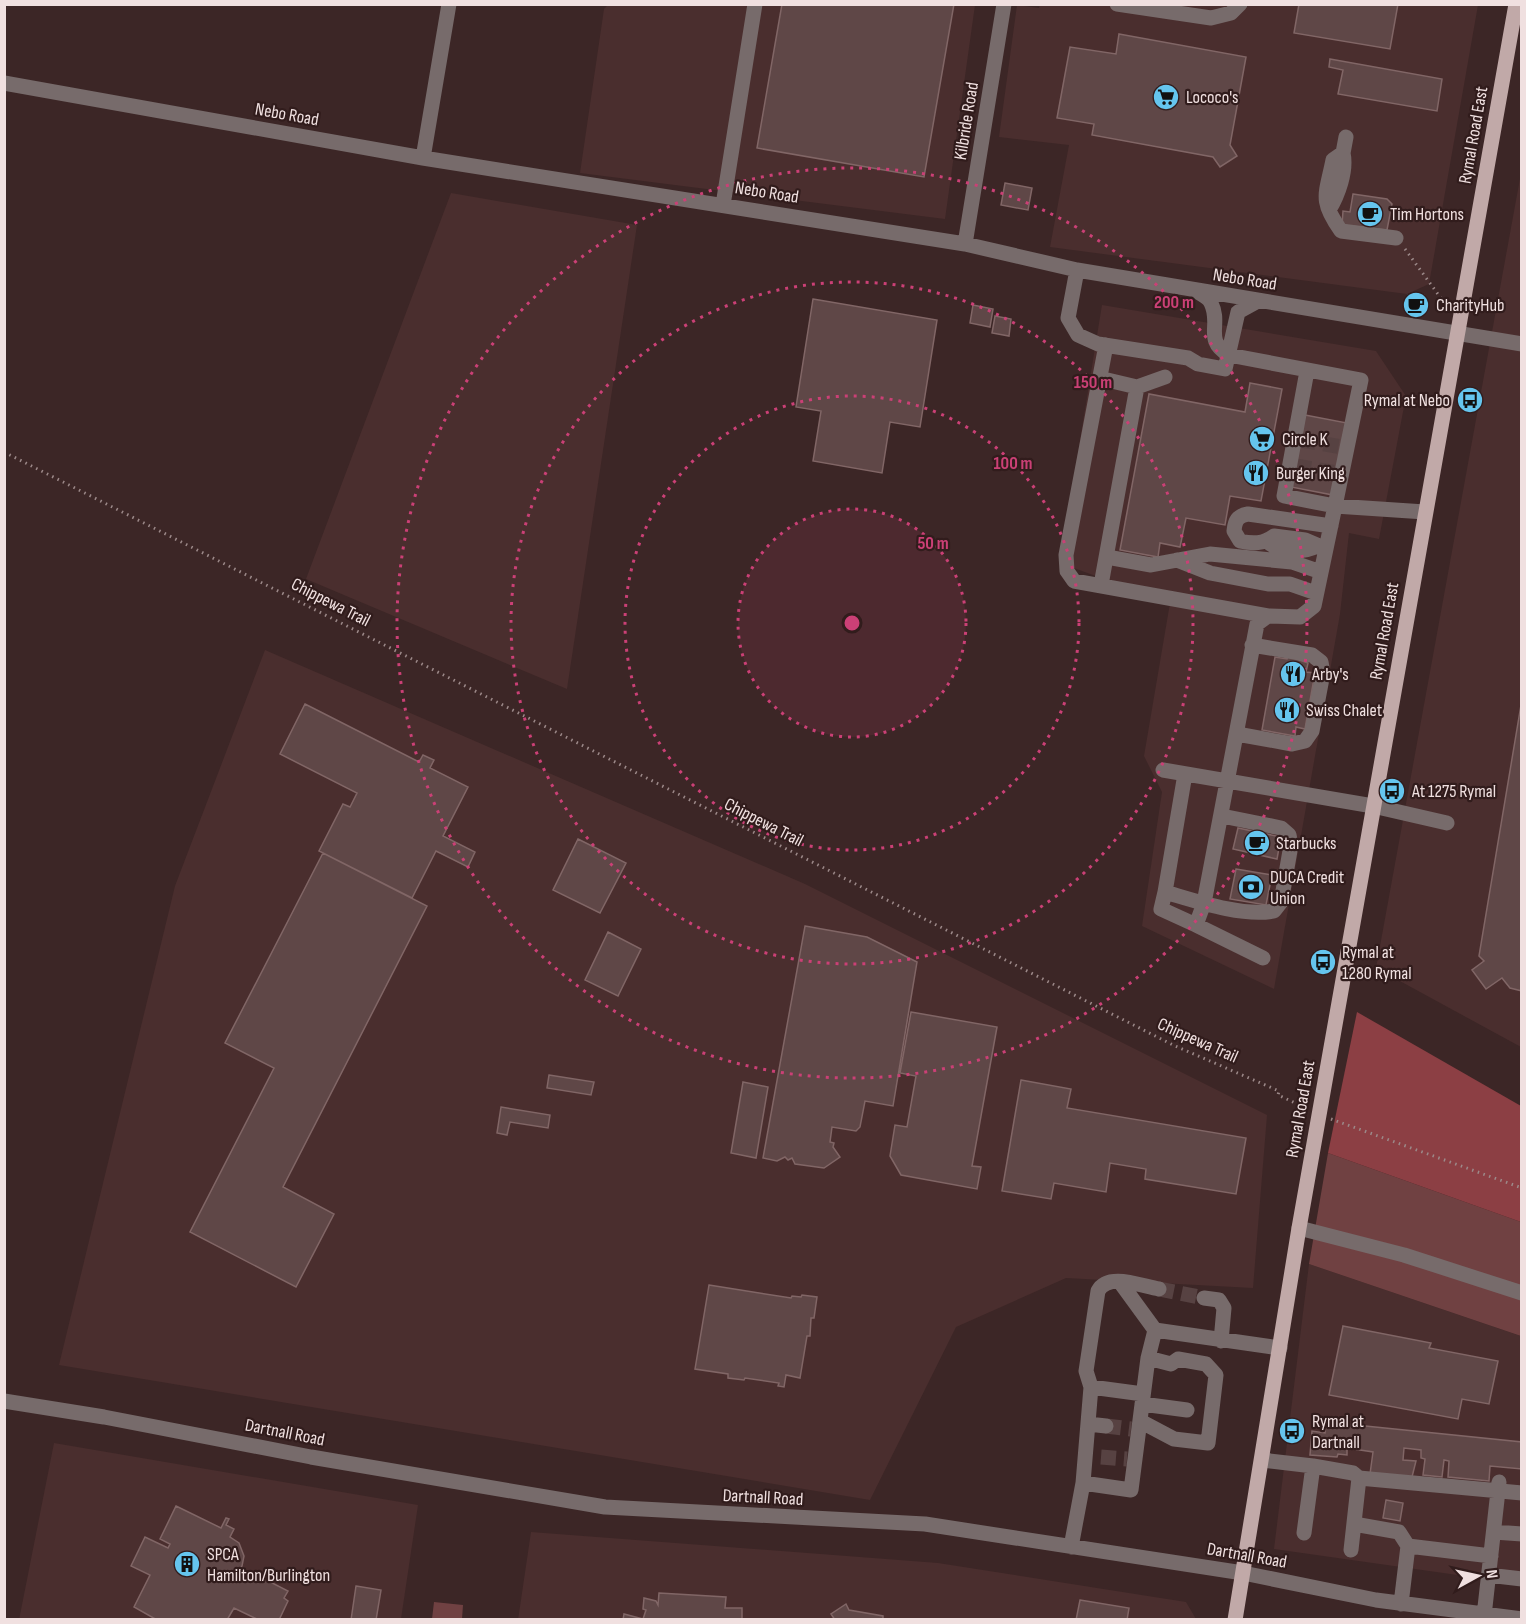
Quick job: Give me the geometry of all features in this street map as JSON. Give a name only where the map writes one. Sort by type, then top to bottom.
[{"type":"main road","name":"Rymal Road East","points":[[1235,1620],[1299,1228],[1516,4]]},
{"type":"street","points":[[423,158],[449,4]]},
{"type":"street","points":[[723,205],[755,4]]},
{"type":"street","name":"Kilbride Road","points":[[965,244],[1004,4]]},
{"type":"street","points":[[1117,4],[1211,18],[1231,13],[1240,4]]},
{"type":"street","name":"Nebo Road","points":[[4,83],[423,158],[965,244],[1077,270],[1521,344]]},
{"type":"street","points":[[1346,137],[1343,153],[1333,160],[1325,202],[1341,231],[1396,238]]},
{"type":"street","points":[[1077,270],[1068,318],[1078,335],[1098,344],[1188,358],[1198,364],[1225,369],[1238,312],[1258,301]]},
{"type":"street","points":[[1106,345],[1066,555],[1067,571],[1074,581],[1269,616],[1300,617],[1314,606],[1321,572],[1322,548],[1331,526],[1345,447],[1361,380],[1229,355],[1219,349],[1214,340],[1215,320],[1211,302],[1195,290]]},
{"type":"street","points":[[1280,518],[1298,439],[1307,371]]},
{"type":"street","points":[[1099,378],[1137,387],[1165,377]]},
{"type":"street","points":[[1101,585],[1137,387]]},
{"type":"street","points":[[1284,496],[1335,506],[1425,512]]},
{"type":"street","points":[[1322,548],[1305,540],[1274,536],[1267,541],[1253,544],[1240,541],[1234,531],[1235,521],[1241,515],[1248,514],[1331,526]]},
{"type":"street","points":[[1107,557],[1151,565],[1210,554],[1292,562],[1321,572]]},
{"type":"street","points":[[1177,560],[1210,573],[1268,584],[1290,584],[1316,593]]},
{"type":"street","points":[[1196,925],[1204,903],[1229,782],[1252,645],[1257,624],[1269,616]]},
{"type":"street","points":[[1237,734],[1292,744],[1305,741],[1312,731],[1323,673],[1321,662],[1312,655],[1252,645]]},
{"type":"street","points":[[1163,770],[1374,806],[1447,823]]},
{"type":"street","points":[[1185,774],[1161,909],[1263,958]]},
{"type":"street","points":[[1165,892],[1204,903],[1262,913],[1274,911],[1281,902],[1291,845],[1289,835],[1281,828],[1222,816]]},
{"type":"street","points":[[1299,1228],[1404,1255],[1521,1293]]},
{"type":"street","points":[[1071,1547],[1083,1483],[1091,1387],[1086,1371],[1098,1291],[1101,1284],[1110,1280],[1159,1289]]},
{"type":"street","points":[[1120,1282],[1155,1330],[1280,1348]]},
{"type":"street","points":[[1204,1298],[1219,1300],[1224,1308],[1221,1341]]},
{"type":"street","points":[[1083,1483],[1131,1490],[1131,1460],[1148,1358],[1155,1330]]},
{"type":"street","points":[[1136,1427],[1174,1439],[1208,1443],[1216,1375],[1206,1364],[1179,1359],[1171,1364],[1148,1358]]},
{"type":"street","points":[[1091,1387],[1187,1410]]},
{"type":"street","name":"Dartnall Road","points":[[4,1401],[116,1419],[311,1457],[605,1507],[925,1524],[1243,1573],[1401,1604],[1521,1619]]},
{"type":"street","points":[[1088,1424],[1106,1426]]},
{"type":"street","points":[[1085,1455],[1101,1456]]},
{"type":"street","points":[[1262,1460],[1353,1473],[1359,1478],[1499,1486],[1521,1493]]},
{"type":"street","points":[[1304,1533],[1314,1467]]},
{"type":"street","points":[[1351,1550],[1359,1478]]},
{"type":"street","points":[[1484,1616],[1499,1486]]},
{"type":"street","points":[[1354,1524],[1399,1532],[1408,1546],[1401,1604]]},
{"type":"street","points":[[1494,1532],[1521,1534]]},
{"type":"street","points":[[1408,1546],[1491,1556]]},
{"type":"street","points":[[1488,1575],[1521,1579]]},
{"type":"path","points":[[1396,238],[1443,301],[1463,306]]},
{"type":"path","name":"Chippewa Trail","points":[[4,452],[1173,1045],[1279,1091],[1278,1095],[1319,1114],[1420,1153],[1521,1188]]},
{"type":"shaded area","points":[[1040,4],[1478,5],[1429,284],[1407,294],[1050,247],[1069,145],[999,137],[1017,5],[1039,8]]},
{"type":"shaded area","points":[[608,5],[975,5],[945,219],[580,173],[604,9]]},
{"type":"shaded area","points":[[1521,173],[1521,1047],[1376,968]]},
{"type":"shaded area","points":[[451,193],[637,225],[567,689],[306,579]]},
{"type":"shaded area","points":[[1102,305],[1376,351],[1406,396],[1379,539],[1349,533],[1340,614],[1274,989],[1142,926],[1162,792],[1144,756],[1170,603],[1060,563]]},
{"type":"shaded area","points":[[265,650],[805,884],[1267,1115],[1253,1288],[1066,1278],[956,1327],[870,1500],[59,1365],[175,886]]},
{"type":"shaded area","points":[[1357,1012],[1521,1106],[1521,1222],[1328,1153]]},
{"type":"shaded area","points":[[1328,1153],[1521,1222],[1521,1336],[1309,1264]]},
{"type":"shaded area","points":[[1309,1264],[1521,1336],[1521,1584],[1274,1549]]},
{"type":"shaded area","points":[[54,1443],[418,1505],[401,1619],[19,1620]]},
{"type":"shaded area","points":[[531,1532],[938,1563],[1186,1602],[1196,1619],[518,1620]]},
{"type":"shaded area","points":[[434,1602],[463,1605],[462,1619],[432,1619]]},
{"type":"building","points":[[782,4],[954,4],[924,177],[757,148]]},
{"type":"building","points":[[1299,4],[1398,4],[1390,49],[1294,33]]},
{"type":"building","points":[[1119,34],[1246,57],[1230,145],[1237,156],[1220,167],[1213,157],[1092,135],[1094,124],[1057,118],[1070,47],[1116,54]]},
{"type":"building","points":[[1330,59],[1442,79],[1437,111],[1338,94],[1343,70],[1329,67]]},
{"type":"building","points":[[1005,183],[1032,188],[1028,210],[1001,205]]},
{"type":"building","points":[[1353,194],[1387,199],[1392,204],[1387,230],[1342,225],[1343,211],[1350,212]]},
{"type":"building","points":[[813,299],[937,320],[920,427],[890,422],[882,473],[813,461],[821,411],[796,407]]},
{"type":"building","points":[[973,305],[993,309],[990,327],[970,323]]},
{"type":"building","points":[[995,316],[1011,319],[1009,336],[992,333]]},
{"type":"building","points":[[1250,383],[1282,389],[1261,501],[1230,496],[1225,525],[1186,518],[1180,547],[1160,543],[1158,557],[1120,550],[1149,394],[1245,412]]},
{"type":"building","points":[[1305,415],[1347,423],[1333,495],[1291,487]]},
{"type":"building","points":[[1288,656],[1308,663],[1306,672],[1315,673],[1305,729],[1296,727],[1295,736],[1262,730],[1275,657],[1287,659]]},
{"type":"building","points":[[305,704],[419,762],[423,755],[434,760],[430,768],[468,787],[443,836],[475,852],[468,867],[436,851],[412,898],[319,851],[343,804],[350,807],[357,793],[280,754]]},
{"type":"building","points":[[1521,705],[1522,991],[1510,988],[1502,978],[1486,989],[1472,970],[1484,961],[1479,956]]},
{"type":"building","name":"Starbucks","points":[[1238,828],[1281,837],[1277,859],[1233,849]]},
{"type":"building","points":[[578,839],[626,863],[600,913],[553,890]]},
{"type":"building","points":[[323,853],[427,906],[283,1187],[334,1214],[296,1287],[190,1232],[274,1068],[225,1043]]},
{"type":"building","name":"DUCA Credit Union","points":[[1236,869],[1272,875],[1266,905],[1230,899]]},
{"type":"building","points":[[805,926],[867,937],[917,962],[893,1106],[865,1101],[860,1127],[856,1131],[832,1127],[830,1142],[834,1143],[833,1147],[840,1157],[824,1168],[795,1164],[792,1158],[788,1160],[785,1157],[777,1161],[763,1158]]},
{"type":"building","points":[[608,932],[641,949],[618,996],[585,980]]},
{"type":"building","points":[[911,1012],[997,1027],[972,1166],[981,1167],[977,1189],[901,1175],[890,1156],[895,1125],[907,1127],[916,1076],[900,1073]]},
{"type":"building","points":[[549,1075],[594,1082],[591,1095],[547,1088]]},
{"type":"building","points":[[1021,1080],[1071,1089],[1067,1108],[1246,1138],[1236,1194],[1145,1179],[1146,1169],[1110,1163],[1106,1192],[1054,1183],[1051,1199],[1002,1191]]},
{"type":"building","points":[[743,1082],[768,1087],[756,1158],[731,1153]]},
{"type":"building","points":[[501,1107],[550,1115],[548,1128],[510,1122],[507,1135],[497,1133]]},
{"type":"building","points":[[709,1285],[791,1298],[802,1295],[817,1297],[800,1378],[786,1375],[784,1387],[778,1386],[779,1383],[728,1378],[728,1374],[695,1369]]},
{"type":"building","points":[[1343,1326],[1431,1343],[1429,1348],[1498,1361],[1489,1404],[1462,1399],[1458,1419],[1329,1395]]},
{"type":"building","points":[[1326,1422],[1522,1442],[1522,1469],[1490,1466],[1489,1481],[1448,1477],[1449,1461],[1444,1460],[1442,1477],[1423,1475],[1425,1459],[1421,1458],[1421,1450],[1404,1448],[1403,1460],[1416,1461],[1412,1477],[1370,1474],[1373,1452],[1347,1448],[1347,1455],[1338,1454],[1337,1457],[1310,1455],[1312,1431],[1325,1433]]},
{"type":"building","points":[[1386,1500],[1403,1503],[1400,1521],[1383,1518]]},
{"type":"building","name":"SPCA Hamilton/Burlington","points":[[176,1506],[221,1528],[226,1518],[229,1519],[226,1525],[234,1529],[230,1537],[239,1543],[244,1556],[242,1566],[235,1575],[247,1581],[251,1572],[288,1591],[284,1598],[288,1601],[279,1620],[259,1620],[234,1608],[227,1620],[157,1620],[134,1607],[150,1575],[131,1566],[145,1537],[168,1548],[170,1544],[160,1539]]},
{"type":"building","points":[[356,1586],[381,1590],[376,1620],[351,1620]]},
{"type":"building","points":[[659,1593],[726,1597],[725,1608],[742,1608],[742,1620],[623,1620],[624,1614],[643,1619],[646,1610],[643,1609],[644,1598],[656,1601],[658,1605]]},
{"type":"building","points":[[1080,1600],[1129,1608],[1127,1620],[1076,1620]]},
{"type":"building","points":[[846,1604],[849,1610],[883,1616],[883,1620],[835,1620],[831,1614]]},
{"type":"tunnel","points":[[1301,440],[1342,447]]},
{"type":"tunnel","points":[[1296,466],[1337,473]]},
{"type":"tunnel","points":[[1159,1289],[1204,1298]]},
{"type":"tunnel","points":[[1106,1426],[1131,1429]]},
{"type":"tunnel","points":[[1101,1457],[1127,1459]]},
{"type":"place","name":"Lococo's","points":[[1166,97]]},
{"type":"place","name":"Tim Hortons","points":[[1370,214]]},
{"type":"place","name":"CharityHub","points":[[1416,305]]},
{"type":"place","name":"Rymal at Nebo","points":[[1470,400]]},
{"type":"place","name":"Circle K","points":[[1262,439]]},
{"type":"place","name":"Burger King","points":[[1256,473]]},
{"type":"place","name":"Arby's","points":[[1293,674]]},
{"type":"place","name":"Swiss Chalet","points":[[1287,710]]},
{"type":"place","name":"At 1275 Rymal","points":[[1392,791]]},
{"type":"place","name":"Starbucks","points":[[1257,843]]},
{"type":"place","name":"DUCA Credit Union","points":[[1251,887]]},
{"type":"place","name":"Rymal at 1280 Rymal","points":[[1323,962]]},
{"type":"place","name":"Rymal at Dartnall","points":[[1292,1431]]},
{"type":"place","name":"SPCA Hamilton/Burlington","points":[[187,1564]]}]
